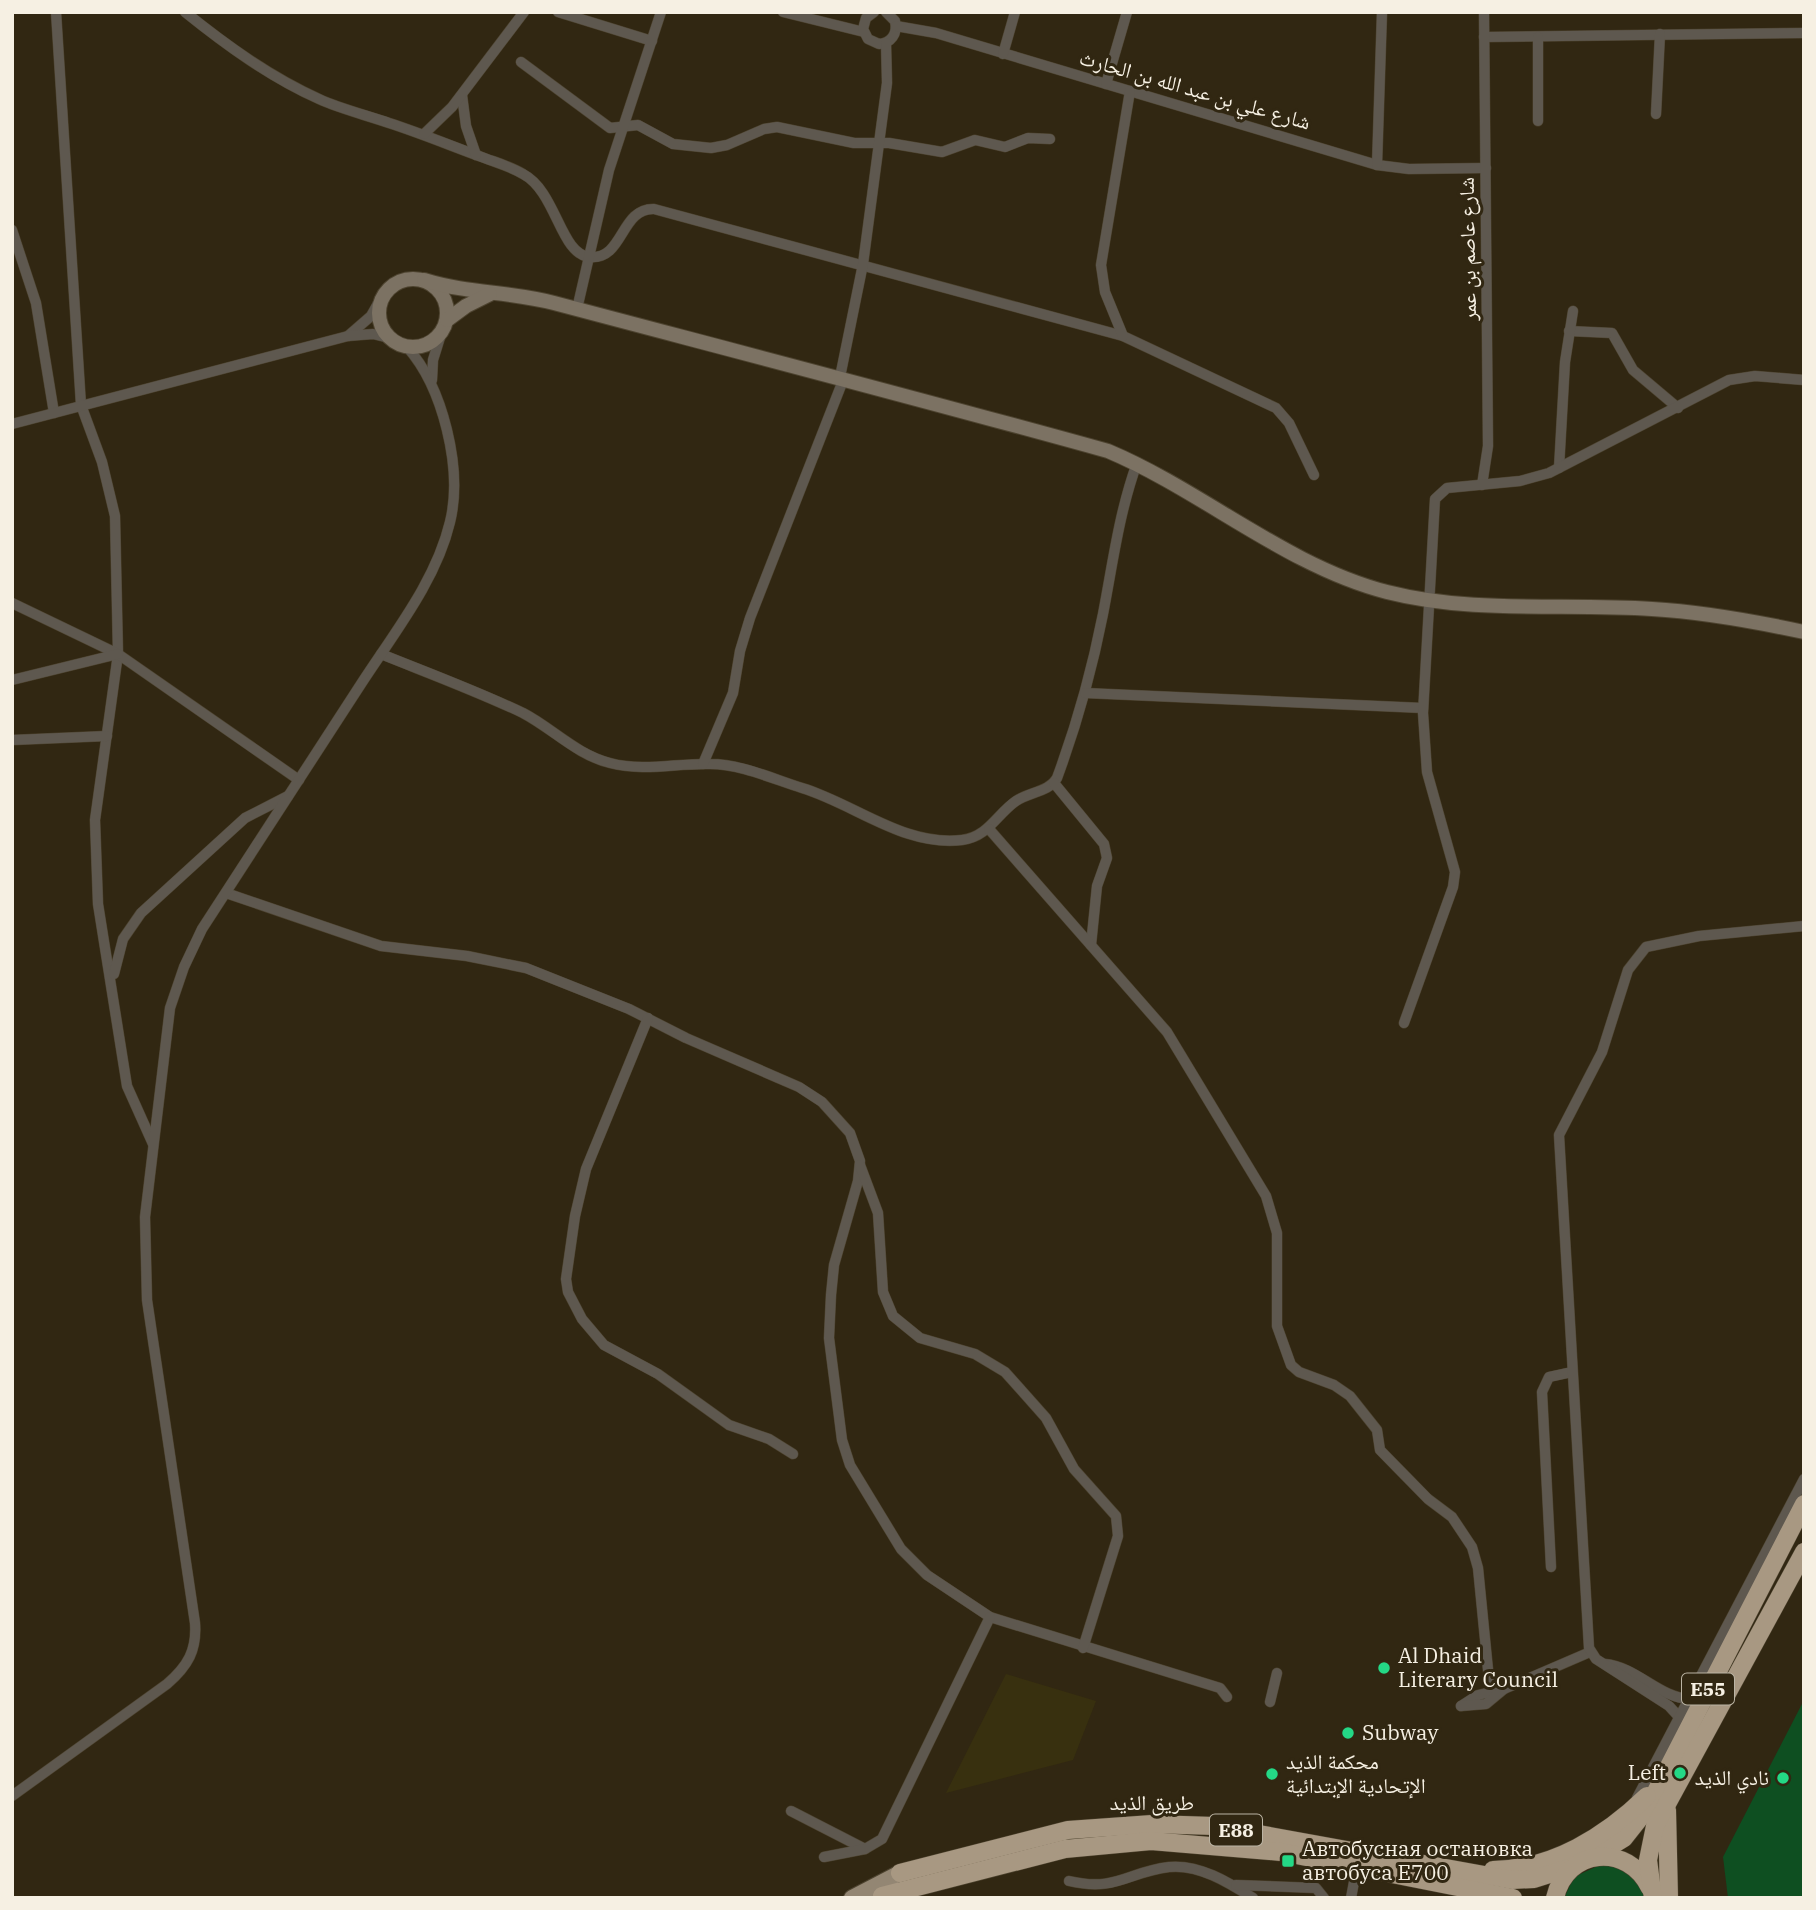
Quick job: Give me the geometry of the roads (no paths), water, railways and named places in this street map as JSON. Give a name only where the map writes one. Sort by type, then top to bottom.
[{"type":"highway","name":"E55","points":[[1653,1898],[1649,1844],[1659,1785],[1804,1504]]},
{"type":"highway","name":"E55","points":[[1593,1857],[1613,1846],[1634,1828],[1804,1552]]},
{"type":"highway","points":[[1458,1870],[1499,1870],[1550,1859],[1581,1845],[1629,1812],[1659,1785]]},
{"type":"highway","points":[[1659,1785],[1669,1898]]},
{"type":"highway","name":"طريق الذيد","points":[[900,1873],[1068,1830],[1152,1824],[1214,1826],[1512,1880],[1534,1879],[1572,1867]]},
{"type":"highway","name":"طريق الذيد","points":[[879,1897],[1065,1849],[1123,1842],[1186,1842],[1226,1845],[1356,1866],[1513,1898]]},
{"type":"highway","points":[[1593,1857],[1605,1855],[1627,1861],[1644,1876],[1653,1898]]},
{"type":"highway","name":"E88","points":[[1572,1867],[1593,1857]]},
{"type":"highway","points":[[1555,1898],[1557,1887],[1572,1867]]},
{"type":"highway","points":[[1471,1891],[1494,1898]]},
{"type":"main road","points":[[852,1898],[900,1873]]},
{"type":"street","points":[[56,12],[81,405],[102,462],[115,516],[118,654],[94,834],[98,904],[113,982],[127,1086],[153,1144]]},
{"type":"street","points":[[185,12],[231,47],[320,100],[424,134],[523,173],[537,184],[552,204],[567,241],[576,251],[589,257],[610,250],[630,221],[639,212],[649,209],[863,264],[1123,336],[1276,408],[1289,423],[1314,475]]},
{"type":"street","points":[[424,134],[462,95],[524,12]]},
{"type":"street","points":[[558,12],[652,41]]},
{"type":"street","points":[[577,309],[609,170],[661,12]]},
{"type":"street","points":[[783,12],[864,32],[875,43],[886,43],[894,36],[896,26],[886,12]]},
{"type":"street","points":[[864,32],[864,21],[874,12]]},
{"type":"street","points":[[1003,54],[1014,12]]},
{"type":"street","points":[[1106,84],[1128,12]]},
{"type":"street","points":[[1371,12],[1382,14],[1377,164]]},
{"type":"street","name":"شارع عاصم بن عمر","points":[[1482,485],[1488,446],[1484,12]]},
{"type":"street","name":"شارع علي بن عبد الله بن الحارث","points":[[896,26],[926,30],[1377,164],[1409,169],[1486,168]]},
{"type":"street","points":[[1485,37],[1804,33]]},
{"type":"street","points":[[1656,114],[1660,34]]},
{"type":"street","points":[[1538,37],[1538,121]]},
{"type":"street","points":[[703,764],[733,693],[740,651],[750,618],[842,377],[863,264],[888,74],[886,43]]},
{"type":"street","points":[[521,62],[610,128],[638,125],[678,145],[711,148],[777,127],[854,143],[878,143],[946,152],[975,140],[1005,147],[1028,138],[1050,139]]},
{"type":"street","points":[[1123,336],[1105,292],[1101,265],[1130,91]]},
{"type":"street","points":[[462,95],[466,126],[476,155]]},
{"type":"street","points":[[12,230],[36,303],[54,413]]},
{"type":"street","points":[[348,336],[371,316],[386,291],[403,279],[424,280],[455,290],[530,297],[842,377],[1108,451],[1137,463],[1284,549],[1339,575],[1384,591],[1428,601],[1474,605],[1653,609],[1727,616],[1804,632]]},
{"type":"street","points":[[12,1796],[167,1684],[187,1664],[194,1646],[195,1623],[145,1284],[145,1217],[170,1008],[184,967],[202,929],[436,565],[451,518],[454,493],[448,442],[432,381],[433,360],[445,326],[443,296],[424,280]]},
{"type":"street","points":[[407,347],[427,344],[466,306],[491,293]]},
{"type":"street","points":[[380,300],[378,316],[388,338]]},
{"type":"street","points":[[1559,468],[1569,331],[1573,311]]},
{"type":"street","points":[[1569,331],[1612,333],[1633,370],[1678,408]]},
{"type":"street","points":[[12,424],[348,336],[373,334],[407,347],[432,381]]},
{"type":"street","points":[[1404,1023],[1453,887],[1455,872],[1427,772],[1423,708],[1435,499],[1447,488],[1530,479],[1559,468],[1737,378],[1755,376],[1804,380]]},
{"type":"street","points":[[381,654],[523,713],[582,751],[608,763],[654,767],[703,764],[730,766],[840,801],[886,825],[927,838],[962,840],[989,829],[1016,802],[1054,783],[1085,693],[1104,610],[1120,514],[1137,463]]},
{"type":"street","points":[[12,603],[118,654],[299,780]]},
{"type":"street","points":[[12,680],[118,654]]},
{"type":"street","points":[[1085,693],[1423,708]]},
{"type":"street","points":[[12,740],[107,736]]},
{"type":"street","points":[[1054,783],[1104,844],[1107,853],[1097,886],[1091,945]]},
{"type":"street","points":[[113,982],[118,950],[128,929],[142,913],[245,818],[289,796]]},
{"type":"street","points":[[989,829],[1167,1032],[1266,1196],[1277,1233],[1277,1326],[1291,1365],[1299,1373],[1334,1385],[1350,1396],[1377,1430],[1381,1452],[1428,1499],[1452,1517],[1474,1550],[1490,1690]]},
{"type":"street","points":[[226,893],[381,946],[515,965],[591,992],[815,1096],[836,1114],[857,1148],[860,1165],[878,1213],[883,1292],[893,1316],[920,1338],[975,1354],[1005,1372],[1046,1418],[1074,1469],[1116,1516],[1118,1536],[1083,1648]]},
{"type":"street","points":[[1680,1718],[1665,1698],[1630,1671],[1604,1663],[1590,1652],[1558,1143],[1564,1121],[1602,1052],[1628,970],[1646,947],[1699,936],[1804,926]]},
{"type":"street","points":[[648,1018],[586,1169],[575,1216],[566,1279],[568,1292],[582,1319],[604,1345],[658,1374],[729,1425],[769,1439],[793,1454]]},
{"type":"street","points":[[860,1165],[834,1265],[829,1338],[844,1450],[904,1553],[933,1580],[990,1617],[1083,1648],[1220,1688],[1227,1697]]},
{"type":"street","points":[[1551,1567],[1542,1392],[1549,1377],[1572,1372]]},
{"type":"street","points":[[1659,1785],[1680,1718],[1804,1479]]},
{"type":"street","points":[[824,1857],[865,1849],[878,1843],[883,1836],[990,1617]]},
{"type":"street","points":[[1504,1689],[1490,1690],[1461,1706],[1486,1704],[1504,1689],[1590,1652]]},
{"type":"street","points":[[1269,1702],[1277,1673]]},
{"type":"street","points":[[1665,1698],[1690,1699]]},
{"type":"street","points":[[791,1811],[865,1849]]},
{"type":"street","points":[[1352,1898],[1356,1866]]},
{"type":"street","points":[[1069,1881],[1106,1886],[1159,1869],[1178,1867],[1196,1869],[1233,1885],[1253,1898]]},
{"type":"street","points":[[1233,1885],[1316,1888],[1324,1898]]},
{"type":"place","name":"Al Dhaid Literary Council","points":[[1384,1668]]},
{"type":"place","name":"Subway","points":[[1348,1733]]},
{"type":"place","name":"Left","points":[[1680,1773]]},
{"type":"place","name":"محكمة الذيد الإتحادية الإبتدائية","points":[[1272,1774]]},
{"type":"place","name":"نادي الذيد","points":[[1783,1778]]},
{"type":"place","name":"Автобусная остановка автобуса Е700","points":[[1288,1861]]}]
